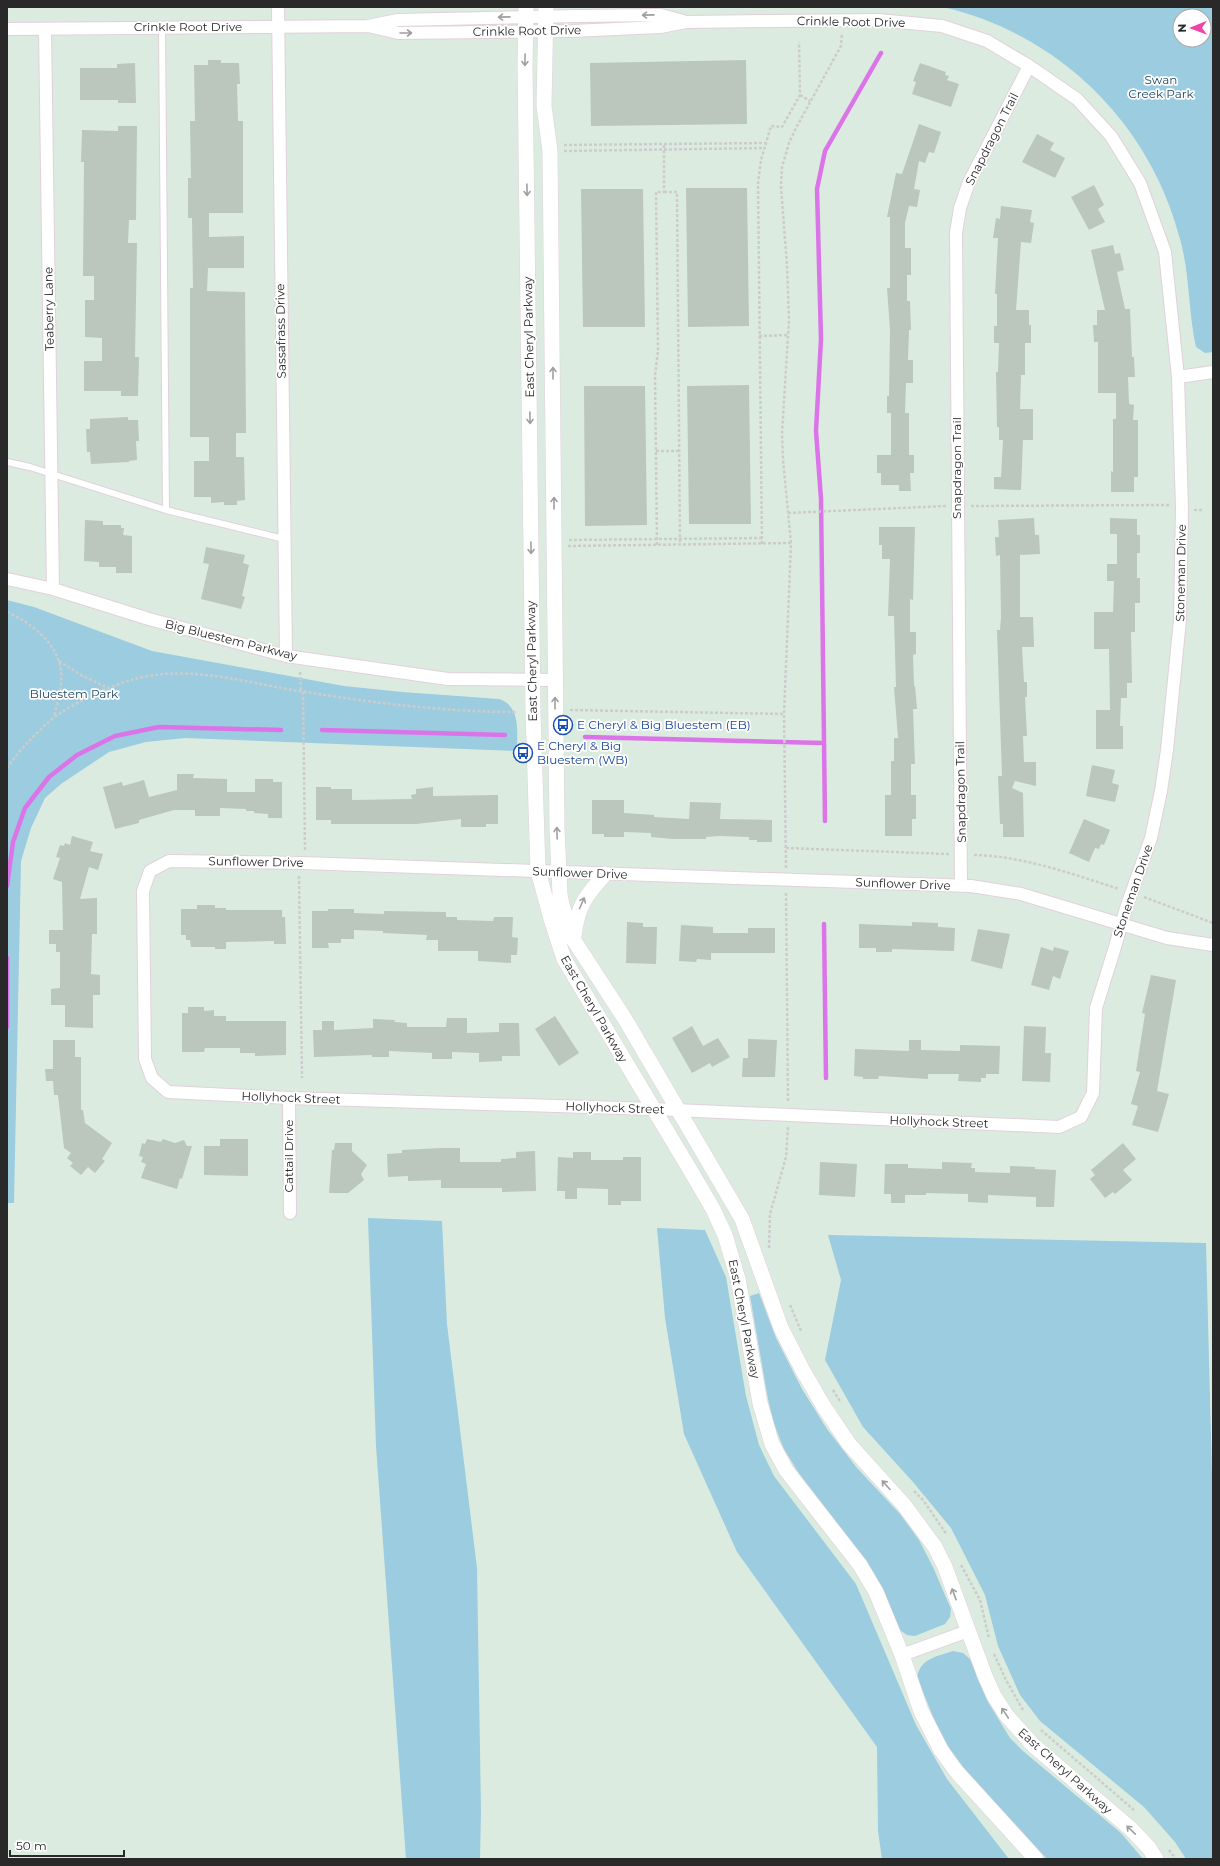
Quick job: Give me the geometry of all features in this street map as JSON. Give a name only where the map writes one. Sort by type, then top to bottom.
[{"type":"street","name":"Sassafrass Drive","points":[[278,7],[286,656]]},
{"type":"street","name":"Crinkle Root Drive","points":[[7,29],[368,26],[398,20],[526,12],[661,15],[686,22]]},
{"type":"street","name":"East Cheryl Parkway","points":[[526,12],[533,680],[538,871],[552,922],[564,959],[697,1182],[725,1235],[738,1280],[760,1403],[772,1444],[786,1470],[860,1565],[876,1592],[902,1655],[921,1711],[941,1750],[956,1771],[1036,1859]]},
{"type":"street","name":"East Cheryl Parkway","points":[[546,12],[544,106],[550,148],[558,872],[562,905],[573,939],[624,1019],[742,1219],[781,1328],[824,1408],[849,1444],[904,1505],[935,1547],[945,1567],[968,1631],[994,1696],[1007,1716],[1032,1745],[1131,1829],[1149,1848],[1156,1859]]},
{"type":"street","name":"Crinkle Root Drive","points":[[368,26],[398,33],[545,32],[660,27],[686,22],[878,20],[942,26],[987,41],[1030,66]]},
{"type":"street","name":"Teaberry Lane","points":[[45,29],[53,589]]},
{"type":"street","name":"Stoneman Drive","points":[[1030,66],[1077,99],[1111,136],[1140,183],[1165,252],[1178,377],[1182,560],[1180,620],[1162,791],[1151,838],[1121,925],[1096,1008],[1093,1093],[1082,1117]]},
{"type":"street","name":"Snapdragon Trail","points":[[961,886],[956,233],[960,208],[969,182],[1030,66]]},
{"type":"street","points":[[1178,377],[1213,372]]},
{"type":"street","name":"Big Bluestem Parkway","points":[[7,579],[53,589],[149,619],[286,656],[448,679],[555,680]]},
{"type":"street","name":"Sunflower Drive","points":[[152,1078],[145,1059],[143,891],[150,871],[169,861],[302,863],[961,886],[1021,894],[1167,938],[1213,945]]},
{"type":"street","points":[[573,939],[576,916],[584,897],[604,874]]},
{"type":"street","name":"Hollyhock Street","points":[[152,1078],[168,1092],[289,1098],[653,1109],[1059,1127],[1082,1117]]},
{"type":"street","name":"Cattail Drive","points":[[289,1098],[290,1214]]},
{"type":"street","points":[[902,1655],[968,1631]]},
{"type":"lane","points":[[162,28],[166,510]]},
{"type":"lane","points":[[7,462],[51,474],[166,510],[284,539]]},
{"type":"path","points":[[786,859],[784,714],[791,543],[782,433],[788,335],[787,265],[781,187],[782,167],[789,143],[810,101],[841,46],[842,41]]},
{"type":"path","points":[[762,544],[758,183],[771,126],[782,126],[800,95],[799,42]]},
{"type":"path","points":[[800,95],[810,101]]},
{"type":"path","points":[[550,148],[664,144],[766,143]]},
{"type":"path","points":[[664,144],[664,192]]},
{"type":"path","points":[[550,148],[765,148]]},
{"type":"path","points":[[657,545],[655,375],[658,351],[656,192],[677,192],[680,544]]},
{"type":"path","points":[[759,336],[788,335]]},
{"type":"path","points":[[656,451],[679,450]]},
{"type":"path","points":[[978,506],[1169,505]]},
{"type":"path","points":[[788,513],[938,506]]},
{"type":"path","points":[[1194,510],[1203,510]]},
{"type":"path","points":[[555,543],[657,539],[762,538]]},
{"type":"path","points":[[555,543],[657,545],[791,543]]},
{"type":"path","points":[[7,612],[24,620],[45,638],[59,661],[61,674],[54,717]]},
{"type":"path","points":[[59,661],[81,675],[108,688]]},
{"type":"path","points":[[300,669],[302,692],[305,843]]},
{"type":"path","points":[[7,768],[13,758],[54,717],[81,701],[108,688],[143,677],[177,673],[229,678],[302,692],[431,709],[516,712]]},
{"type":"path","points":[[568,710],[784,714]]},
{"type":"path","points":[[786,848],[941,853]]},
{"type":"path","points":[[982,855],[1006,858],[1058,870],[1114,887]]},
{"type":"path","points":[[299,873],[302,1078]]},
{"type":"path","points":[[1144,897],[1213,923]]},
{"type":"path","points":[[786,900],[788,1095]]},
{"type":"path","points":[[788,1124],[788,1136]]},
{"type":"green space","name":"Swan Creek Park","points":[[943,7],[1213,7],[1213,352],[1205,353],[1196,347],[1193,333],[1186,266],[1180,239],[1166,197],[1147,158],[1122,122],[1094,90],[1061,62],[1025,38],[985,20]]},
{"type":"green space","name":"Bluestem Park","points":[[7,600],[34,607],[152,651],[344,686],[499,699],[506,702],[511,707],[516,720],[517,728],[517,751],[185,738],[146,742],[109,752],[61,784],[45,798],[31,828],[21,861],[14,1203],[7,1203]]},
{"type":"green space","points":[[368,1218],[442,1221],[447,1324],[477,1568],[481,1812],[480,1859],[406,1859],[376,1446]]},
{"type":"green space","points":[[657,1228],[705,1230],[726,1277],[746,1396],[759,1445],[774,1476],[856,1584],[916,1725],[947,1779],[1009,1859],[882,1859],[878,1831],[877,1747],[737,1552],[684,1434],[665,1318]]},
{"type":"green space","points":[[828,1235],[1206,1243],[1213,1516],[1213,1859],[1186,1859],[1175,1842],[1144,1807],[1040,1721],[1020,1695],[998,1646],[985,1595],[951,1528],[913,1482],[863,1427],[825,1360],[841,1280]]},
{"type":"green space","points":[[759,1293],[776,1338],[802,1389],[827,1429],[857,1468],[900,1514],[919,1540],[933,1567],[951,1609],[950,1617],[945,1624],[915,1636],[907,1635],[898,1629],[874,1573],[798,1472],[784,1449],[774,1424],[768,1399],[750,1296]]},
{"type":"green space","points":[[953,1651],[963,1653],[970,1659],[988,1702],[1010,1738],[1023,1751],[1121,1833],[1143,1859],[1047,1859],[967,1772],[940,1734],[917,1677],[922,1666],[930,1659]]},
{"type":"building","points":[[208,60],[221,60],[221,63],[239,63],[240,84],[237,84],[238,121],[243,121],[243,213],[209,213],[209,237],[244,236],[244,268],[208,268],[207,291],[245,292],[246,433],[236,433],[236,457],[244,457],[245,500],[237,501],[237,505],[224,505],[224,502],[211,503],[211,497],[194,497],[194,461],[209,461],[209,437],[190,437],[190,288],[193,288],[192,218],[188,218],[188,178],[191,178],[190,121],[195,121],[194,65],[208,65]]},
{"type":"building","points":[[746,60],[747,124],[591,126],[590,63]]},
{"type":"building","points":[[135,63],[136,103],[118,103],[118,100],[80,100],[80,68],[117,68],[117,64]]},
{"type":"building","points":[[920,63],[946,72],[945,75],[949,76],[947,80],[959,84],[951,107],[912,94],[916,82],[913,81]]},
{"type":"building","points":[[919,124],[941,132],[934,153],[929,152],[925,163],[919,161],[914,189],[920,190],[917,207],[909,206],[905,223],[905,248],[911,248],[911,275],[907,275],[907,301],[910,301],[911,330],[909,330],[908,360],[913,360],[913,383],[906,383],[905,413],[909,413],[909,455],[914,455],[914,473],[910,473],[911,491],[899,491],[899,485],[881,485],[881,473],[877,473],[877,455],[891,455],[891,413],[887,413],[887,396],[889,396],[890,330],[887,288],[890,288],[890,217],[887,217],[896,173],[902,174]]},
{"type":"building","points":[[118,126],[137,126],[136,220],[129,220],[128,243],[137,243],[135,357],[139,357],[138,396],[121,396],[121,391],[84,391],[84,361],[102,361],[102,338],[85,337],[85,300],[94,300],[94,276],[83,276],[84,162],[81,162],[82,130],[118,131]]},
{"type":"building","points":[[1037,134],[1054,143],[1050,150],[1065,158],[1055,178],[1022,162]]},
{"type":"building","points":[[1094,185],[1104,205],[1098,209],[1105,222],[1089,230],[1071,197]]},
{"type":"building","points":[[686,188],[747,188],[749,326],[688,327]]},
{"type":"building","points":[[581,189],[643,189],[645,327],[583,327]]},
{"type":"building","points":[[1001,206],[1032,210],[1030,222],[1034,223],[1031,243],[1021,242],[1016,310],[1029,310],[1029,325],[1031,325],[1031,343],[1025,343],[1025,375],[1021,375],[1020,409],[1033,409],[1033,440],[1023,440],[1021,490],[994,489],[994,477],[1001,477],[1003,440],[999,440],[999,427],[997,427],[996,372],[998,372],[999,343],[994,343],[994,326],[997,326],[997,294],[995,294],[998,238],[993,238],[996,218],[1000,219]]},
{"type":"building","points":[[1113,245],[1115,254],[1120,253],[1124,270],[1117,272],[1125,309],[1130,309],[1132,357],[1134,357],[1135,377],[1128,377],[1129,404],[1134,405],[1133,420],[1138,420],[1138,477],[1134,477],[1134,492],[1111,492],[1111,471],[1113,472],[1113,419],[1116,419],[1116,393],[1098,393],[1098,342],[1094,342],[1093,325],[1097,325],[1097,310],[1105,310],[1091,250]]},
{"type":"building","points":[[749,385],[751,524],[689,524],[687,386]]},
{"type":"building","points":[[584,386],[645,386],[647,525],[585,526]]},
{"type":"building","points":[[128,417],[128,420],[138,420],[139,441],[136,441],[137,460],[129,462],[91,464],[90,452],[87,452],[86,429],[90,429],[90,419]]},
{"type":"building","points":[[1034,518],[1035,535],[1039,535],[1040,554],[1020,555],[1020,617],[1033,617],[1034,647],[1022,647],[1024,682],[1027,682],[1027,697],[1025,697],[1027,736],[1023,736],[1024,762],[1036,762],[1036,786],[1015,781],[1012,788],[1023,793],[1024,837],[1003,837],[1003,824],[1000,824],[998,776],[1002,776],[997,630],[1000,630],[1001,617],[1000,555],[996,556],[995,537],[999,537],[998,520]]},
{"type":"building","points":[[1110,518],[1137,519],[1137,535],[1140,535],[1140,553],[1137,553],[1137,578],[1140,578],[1140,603],[1135,603],[1135,632],[1131,632],[1132,683],[1127,683],[1127,698],[1121,698],[1120,726],[1123,726],[1123,749],[1096,749],[1096,710],[1110,710],[1109,649],[1094,649],[1094,612],[1113,612],[1114,581],[1107,581],[1107,564],[1117,564],[1117,534],[1110,534]]},
{"type":"building","points":[[85,520],[103,521],[103,525],[121,525],[121,528],[124,528],[123,535],[132,536],[132,573],[116,573],[116,567],[99,567],[99,562],[84,561]]},
{"type":"building","points":[[879,527],[915,527],[913,600],[910,599],[910,632],[916,632],[916,654],[913,655],[914,686],[917,709],[913,709],[915,764],[911,764],[911,795],[916,795],[916,819],[912,819],[912,836],[885,836],[885,795],[891,795],[891,761],[894,761],[894,738],[898,738],[894,687],[896,687],[894,616],[888,616],[890,559],[882,559],[882,545],[879,545]]},
{"type":"building","points":[[206,547],[245,555],[243,563],[249,565],[242,596],[245,597],[241,609],[201,599],[209,564],[203,563]]},
{"type":"building","points":[[1092,765],[1115,770],[1112,783],[1119,785],[1115,802],[1086,796]]},
{"type":"building","points":[[177,774],[194,774],[193,778],[227,779],[227,792],[255,792],[255,779],[273,779],[273,782],[282,782],[282,818],[268,818],[268,814],[254,813],[254,811],[246,811],[246,809],[220,808],[220,816],[195,816],[195,810],[174,810],[139,820],[139,823],[115,829],[103,787],[122,782],[123,786],[144,780],[149,797],[177,790]]},
{"type":"building","points":[[316,787],[352,789],[352,800],[412,799],[411,795],[416,794],[416,789],[433,787],[433,796],[498,795],[498,824],[486,824],[486,827],[461,827],[461,819],[416,824],[331,824],[331,820],[316,820]]},
{"type":"building","points":[[592,800],[624,800],[624,813],[654,815],[654,817],[689,819],[690,802],[721,803],[720,819],[772,820],[772,842],[757,842],[757,840],[749,840],[749,837],[720,836],[706,837],[706,839],[673,839],[651,837],[651,833],[624,832],[624,837],[604,837],[604,834],[592,834]]},
{"type":"building","points":[[1084,819],[1110,830],[1104,845],[1101,844],[1099,849],[1095,848],[1089,862],[1069,853]]},
{"type":"building","points":[[72,836],[93,842],[90,851],[103,854],[98,870],[89,867],[80,899],[97,898],[97,934],[92,934],[91,974],[100,975],[100,995],[93,995],[93,1028],[65,1027],[65,1005],[51,1005],[51,989],[60,988],[60,952],[56,952],[56,944],[49,944],[49,930],[63,930],[62,882],[53,879],[60,858],[56,857],[60,845],[64,846],[65,843],[70,845]]},
{"type":"building","points":[[197,905],[215,905],[215,908],[226,908],[226,910],[282,910],[282,917],[285,917],[286,944],[274,944],[274,941],[226,942],[226,949],[215,949],[215,947],[191,947],[190,940],[186,940],[186,935],[181,935],[181,909],[197,909]]},
{"type":"building","points":[[328,909],[354,909],[354,913],[384,914],[384,911],[446,912],[446,917],[457,917],[457,920],[493,921],[494,917],[513,917],[512,937],[518,938],[517,955],[511,955],[511,963],[478,961],[478,951],[438,951],[438,940],[426,940],[427,935],[354,930],[354,939],[341,939],[341,943],[328,943],[329,948],[312,948],[312,911],[328,911]]},
{"type":"building","points":[[627,922],[643,923],[643,927],[657,927],[656,964],[626,963]]},
{"type":"building","points":[[912,922],[938,923],[938,927],[955,928],[954,951],[892,949],[892,952],[876,952],[876,948],[859,948],[859,924],[912,926]]},
{"type":"building","points":[[681,925],[713,927],[713,933],[748,933],[748,928],[775,928],[775,953],[711,953],[711,960],[697,959],[696,962],[679,961]]},
{"type":"building","points":[[978,929],[1010,934],[1002,969],[971,961]]},
{"type":"building","points":[[1041,947],[1053,951],[1054,947],[1069,951],[1060,979],[1053,976],[1049,990],[1031,985]]},
{"type":"building","points":[[1151,975],[1176,980],[1157,1091],[1169,1094],[1158,1132],[1132,1125],[1138,1106],[1131,1104],[1140,1072],[1136,1071],[1145,1014],[1142,1013]]},
{"type":"building","points":[[188,1007],[204,1007],[204,1011],[214,1010],[214,1016],[226,1016],[226,1021],[286,1021],[286,1055],[255,1056],[255,1053],[240,1053],[240,1048],[205,1048],[204,1052],[182,1052],[182,1013],[188,1013]]},
{"type":"building","points":[[555,1016],[579,1053],[559,1066],[535,1029]]},
{"type":"building","points":[[447,1018],[467,1018],[467,1033],[499,1032],[499,1023],[519,1023],[520,1056],[502,1056],[502,1061],[479,1062],[479,1053],[452,1052],[452,1059],[432,1059],[432,1053],[389,1051],[389,1057],[372,1057],[372,1055],[314,1057],[313,1030],[322,1030],[322,1021],[334,1021],[334,1030],[373,1028],[373,1019],[395,1020],[394,1022],[407,1023],[407,1027],[446,1027]]},
{"type":"building","points":[[692,1026],[703,1046],[718,1038],[730,1057],[712,1067],[710,1063],[692,1073],[672,1038]]},
{"type":"building","points":[[1024,1026],[1046,1027],[1045,1053],[1051,1053],[1050,1082],[1022,1081]]},
{"type":"building","points":[[748,1039],[777,1040],[775,1077],[742,1077],[743,1058],[748,1058]]},
{"type":"building","points":[[53,1040],[75,1040],[75,1057],[81,1057],[81,1110],[83,1110],[85,1123],[112,1143],[102,1159],[105,1161],[95,1173],[88,1167],[81,1175],[70,1166],[73,1163],[67,1158],[71,1153],[64,1148],[58,1095],[54,1095],[53,1081],[46,1081],[45,1069],[53,1069]]},
{"type":"building","points":[[909,1040],[921,1040],[921,1050],[960,1051],[960,1045],[1000,1046],[999,1074],[986,1074],[986,1078],[981,1078],[981,1082],[958,1081],[959,1074],[928,1074],[928,1079],[879,1076],[878,1079],[863,1079],[863,1077],[854,1076],[855,1049],[909,1051]]},
{"type":"building","points":[[147,1139],[161,1142],[163,1139],[175,1143],[184,1140],[187,1146],[192,1146],[182,1179],[180,1178],[177,1189],[141,1178],[146,1164],[141,1162],[143,1157],[139,1156],[142,1143],[145,1144]]},
{"type":"building","points":[[220,1139],[248,1139],[248,1176],[204,1175],[204,1146],[220,1146]]},
{"type":"building","points":[[335,1143],[352,1143],[352,1151],[367,1165],[361,1174],[364,1180],[348,1193],[329,1193],[332,1150],[334,1150]]},
{"type":"building","points":[[1123,1143],[1136,1159],[1123,1170],[1132,1180],[1115,1194],[1113,1192],[1105,1198],[1090,1179],[1095,1175],[1091,1170]]},
{"type":"building","points":[[460,1148],[460,1162],[501,1162],[501,1159],[516,1158],[516,1152],[535,1151],[536,1191],[502,1192],[502,1188],[441,1188],[441,1180],[408,1181],[408,1176],[388,1177],[387,1154],[402,1153],[402,1150]]},
{"type":"building","points":[[573,1152],[591,1152],[591,1160],[623,1160],[623,1157],[641,1157],[641,1201],[621,1201],[621,1205],[608,1205],[608,1189],[577,1188],[577,1199],[565,1199],[565,1191],[557,1191],[558,1157],[573,1158]]},
{"type":"building","points":[[820,1162],[857,1164],[855,1197],[819,1195]]},
{"type":"building","points":[[942,1162],[972,1163],[971,1168],[975,1168],[975,1172],[1010,1173],[1010,1166],[1056,1170],[1054,1207],[1036,1207],[1036,1197],[988,1195],[988,1203],[968,1202],[968,1194],[926,1193],[926,1195],[905,1195],[905,1203],[891,1203],[891,1194],[884,1194],[885,1164],[908,1164],[908,1168],[942,1169]]},
{"type":"waterway","points":[[825,821],[821,499],[816,431],[821,339],[817,189],[825,151],[881,53]]},
{"type":"waterway","points":[[7,886],[13,842],[25,808],[49,777],[77,755],[115,736],[159,727],[281,730]]},
{"type":"waterway","points":[[322,730],[505,735]]},
{"type":"waterway","points":[[585,737],[824,743]]},
{"type":"waterway","points":[[824,924],[826,1078]]},
{"type":"waterway","points":[[7,958],[7,1027]]},
{"type":"place","name":"E Cheryl & Big Bluestem (EB)","points":[[563,725]]},
{"type":"place","name":"E Cheryl & Big Bluestem (WB)","points":[[523,753]]}]
